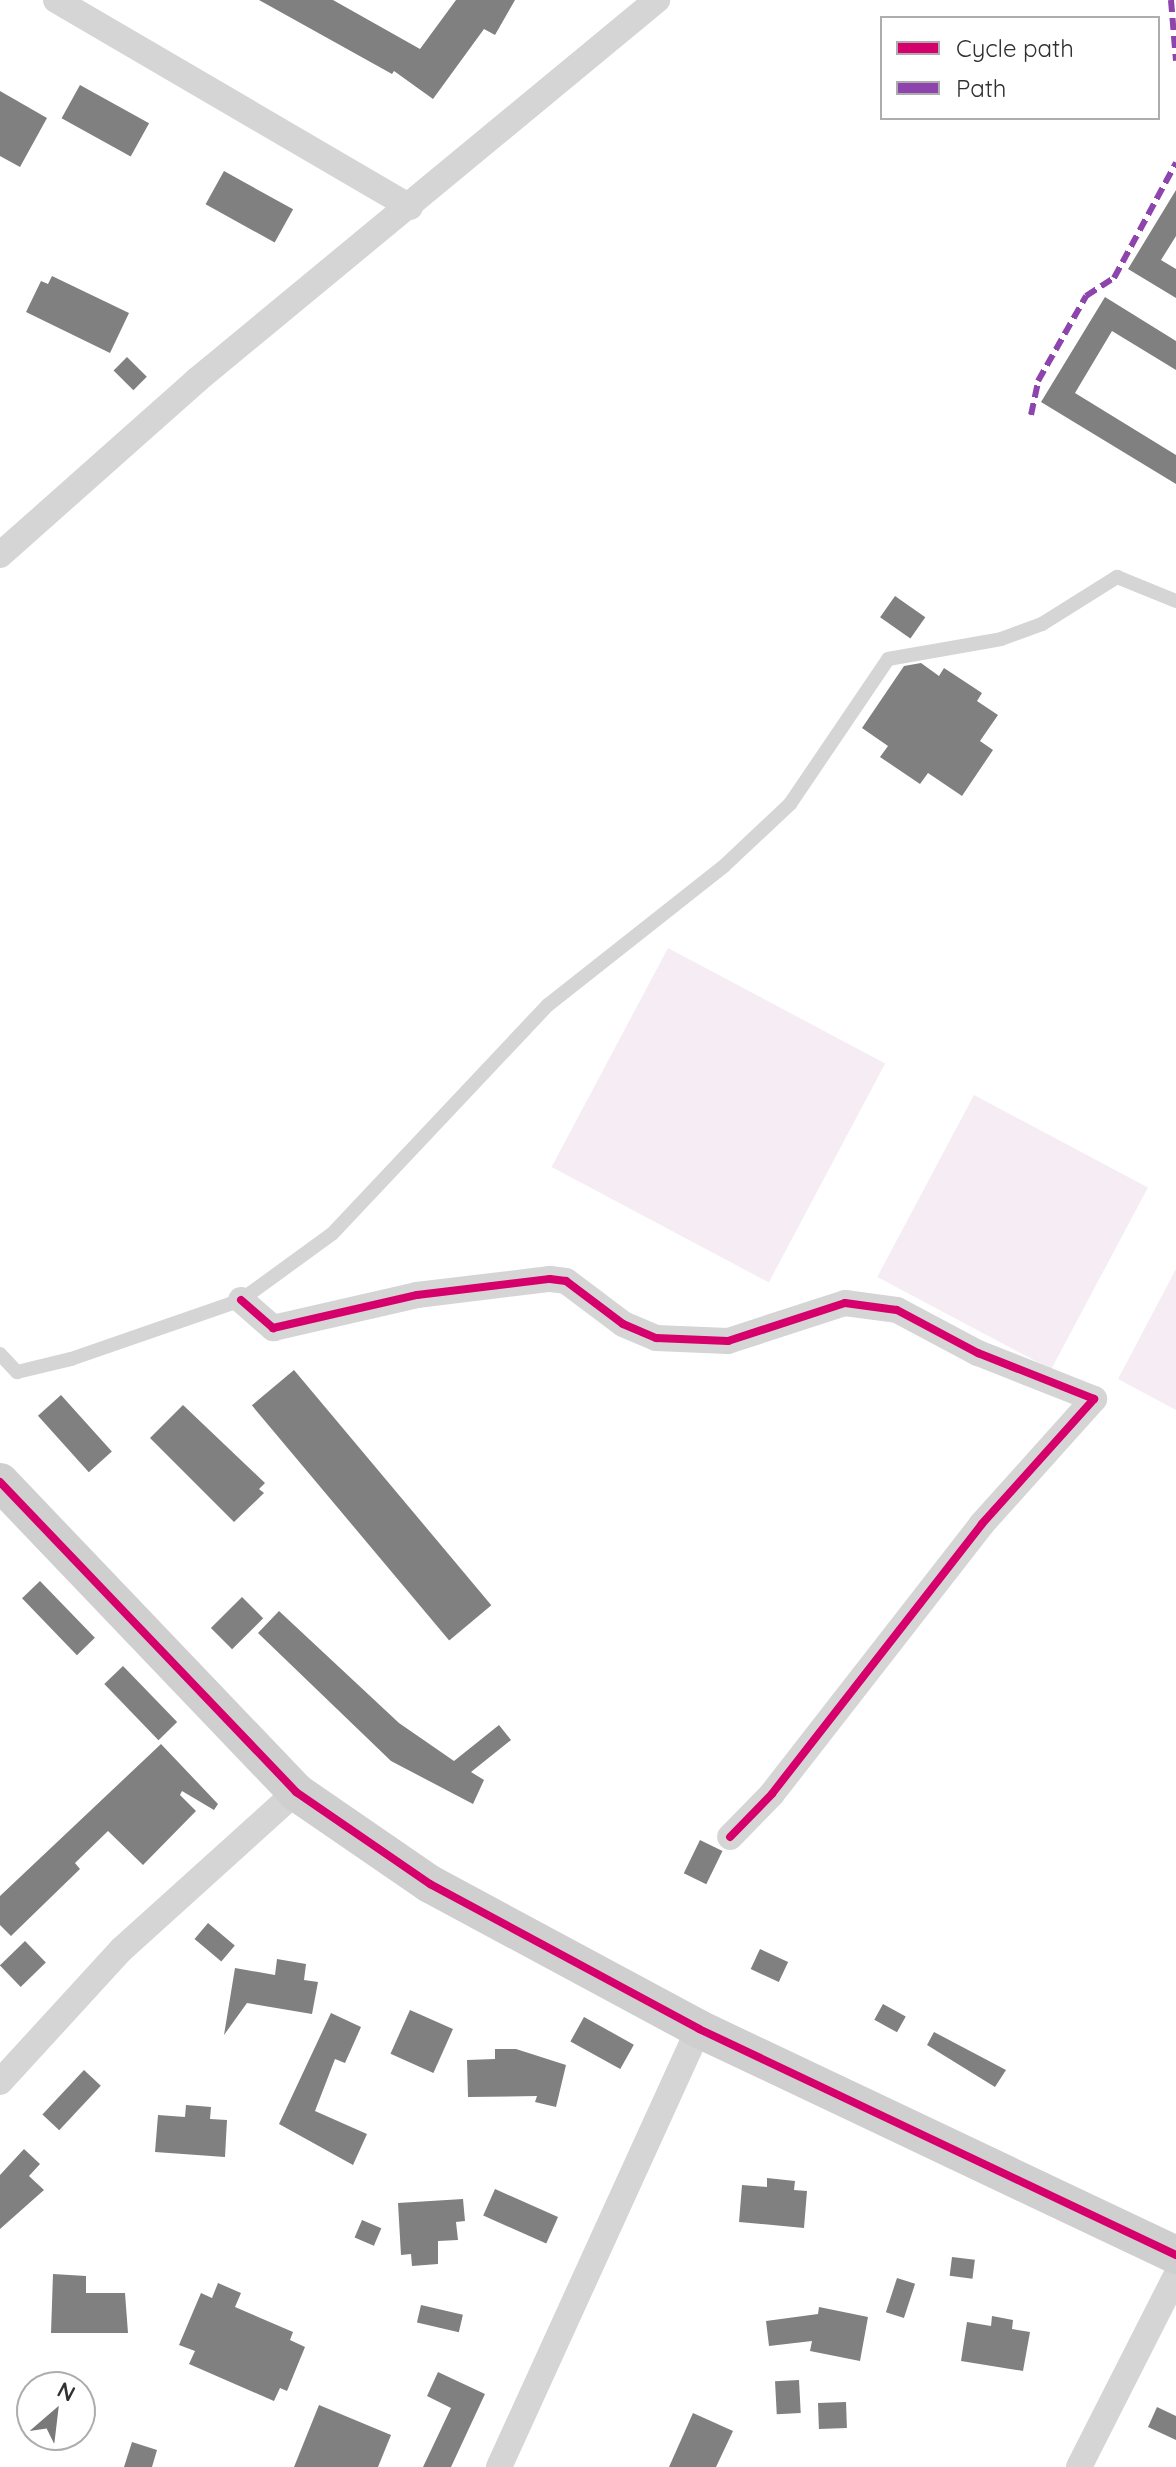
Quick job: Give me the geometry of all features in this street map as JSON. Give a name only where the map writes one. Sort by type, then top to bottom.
[{"type":"street","points":[[56,0],[410,207]]},
{"type":"street","points":[[0,555],[197,380],[657,0]]},
{"type":"street","points":[[241,1300],[273,1328],[417,1295],[550,1279],[566,1281],[623,1324],[656,1338],[728,1341],[845,1303],[897,1310],[978,1353],[1094,1399],[982,1524],[772,1794],[730,1837]]},
{"type":"street","points":[[0,1482],[296,1792],[494,1923],[699,2029],[1176,2255]]},
{"type":"street","points":[[0,2082],[122,1949],[296,1792]]},
{"type":"street","points":[[499,2467],[699,2029]]},
{"type":"street","points":[[1079,2467],[1176,2276]]},
{"type":"lane","points":[[0,1354],[17,1372],[241,1300],[332,1234],[548,1005],[724,866],[790,804],[888,659],[1001,639],[1042,624],[1117,577],[1176,601]]},
{"type":"shaded area","points":[[668,948],[885,1063],[769,1282],[552,1167]]},
{"type":"shaded area","points":[[974,1095],[1148,1187],[1051,1369],[877,1277]]},
{"type":"shaded area","points":[[1176,1269],[1176,1410],[1118,1379]]},
{"type":"building","points":[[259,0],[333,0],[420,49],[456,0],[515,0],[495,35],[484,29],[433,99],[394,71],[392,74]]},
{"type":"building","points":[[80,85],[149,123],[131,157],[62,118]]},
{"type":"building","points":[[0,91],[47,118],[20,167],[0,156]]},
{"type":"building","points":[[224,171],[293,209],[275,243],[206,204]]},
{"type":"building","points":[[1176,190],[1176,236],[1161,260],[1176,269],[1176,298],[1128,269]]},
{"type":"building","points":[[52,276],[129,313],[110,353],[26,312],[41,281],[48,284]]},
{"type":"building","points":[[1105,297],[1176,341],[1176,370],[1112,331],[1075,393],[1176,455],[1176,484],[1041,402]]},
{"type":"building","points":[[127,357],[147,377],[133,390],[114,370]]},
{"type":"building","points":[[895,596],[925,617],[910,639],[880,617]]},
{"type":"building","points":[[921,663],[939,676],[944,668],[982,693],[977,701],[998,715],[980,741],[993,750],[962,796],[928,773],[920,784],[880,757],[888,746],[862,728],[904,666]]},
{"type":"building","points":[[294,1370],[491,1605],[449,1641],[252,1405]]},
{"type":"building","points":[[61,1395],[112,1451],[89,1472],[38,1416]]},
{"type":"building","points":[[183,1405],[265,1483],[259,1489],[264,1493],[234,1522],[150,1438]]},
{"type":"building","points":[[40,1581],[95,1638],[77,1655],[22,1598]]},
{"type":"building","points":[[242,1597],[263,1618],[232,1649],[211,1628]]},
{"type":"building","points":[[279,1611],[399,1723],[454,1761],[499,1725],[511,1740],[471,1772],[484,1780],[473,1804],[391,1761],[258,1633]]},
{"type":"building","points":[[123,1666],[177,1722],[158,1740],[104,1684]]},
{"type":"building","points":[[161,1744],[218,1804],[214,1810],[182,1791],[180,1795],[196,1811],[143,1865],[108,1831],[75,1863],[80,1869],[11,1936],[0,1925],[0,1896]]},
{"type":"building","points":[[700,1840],[722,1851],[706,1884],[684,1873]]},
{"type":"building","points":[[208,1923],[235,1945],[221,1962],[195,1939]]},
{"type":"building","points":[[25,1941],[46,1963],[21,1987],[0,1965]]},
{"type":"building","points":[[760,1949],[788,1962],[779,1982],[751,1969]]},
{"type":"building","points":[[277,1959],[306,1964],[304,1980],[318,1982],[312,2014],[247,2003],[224,2035],[235,1968],[275,1975]]},
{"type":"building","points":[[883,2004],[906,2017],[897,2032],[874,2020]]},
{"type":"building","points":[[410,2010],[453,2029],[433,2073],[390,2054]]},
{"type":"building","points":[[331,2013],[361,2027],[345,2063],[335,2059],[315,2111],[367,2134],[353,2165],[279,2124]]},
{"type":"building","points":[[584,2017],[634,2045],[620,2069],[570,2041]]},
{"type":"building","points":[[934,2032],[1006,2070],[995,2087],[927,2045]]},
{"type":"building","points":[[495,2049],[516,2049],[566,2065],[556,2107],[535,2102],[537,2096],[468,2097],[467,2060],[495,2059]]},
{"type":"building","points":[[84,2070],[101,2086],[59,2130],[42,2115]]},
{"type":"building","points":[[186,2105],[211,2107],[210,2119],[227,2120],[225,2157],[155,2152],[158,2115],[185,2117]]},
{"type":"building","points":[[24,2149],[40,2164],[29,2176],[44,2190],[0,2229],[0,2175]]},
{"type":"building","points":[[767,2178],[795,2181],[794,2190],[807,2191],[804,2228],[739,2222],[742,2185],[767,2187]]},
{"type":"building","points":[[495,2189],[558,2217],[546,2244],[483,2215]]},
{"type":"building","points":[[463,2199],[465,2221],[456,2222],[458,2240],[438,2241],[438,2264],[412,2266],[411,2254],[401,2255],[398,2203]]},
{"type":"building","points":[[362,2220],[381,2228],[374,2246],[355,2237]]},
{"type":"building","points":[[952,2257],[975,2260],[973,2279],[950,2276]]},
{"type":"building","points":[[53,2274],[86,2276],[86,2293],[125,2293],[128,2333],[51,2333]]},
{"type":"building","points":[[897,2278],[915,2284],[904,2318],[886,2312]]},
{"type":"building","points":[[218,2283],[241,2293],[235,2307],[293,2332],[290,2340],[305,2347],[287,2391],[280,2388],[274,2401],[189,2364],[195,2351],[179,2345],[201,2293],[212,2298]]},
{"type":"building","points":[[421,2305],[463,2315],[459,2332],[417,2323]]},
{"type":"building","points":[[819,2307],[868,2317],[860,2361],[810,2351],[812,2341],[769,2346],[766,2321],[818,2314]]},
{"type":"building","points":[[992,2316],[1013,2320],[1012,2329],[1030,2332],[1023,2371],[961,2361],[967,2322],[991,2326]]},
{"type":"building","points":[[438,2372],[485,2394],[451,2467],[423,2467],[451,2408],[427,2396]]},
{"type":"building","points":[[799,2380],[801,2413],[777,2414],[775,2381]]},
{"type":"building","points":[[846,2402],[847,2428],[819,2429],[818,2403]]},
{"type":"building","points":[[319,2405],[391,2435],[378,2467],[294,2467]]},
{"type":"building","points":[[1157,2407],[1176,2416],[1176,2440],[1148,2427]]},
{"type":"building","points":[[693,2413],[733,2431],[716,2467],[669,2467]]},
{"type":"building","points":[[132,2442],[157,2450],[152,2467],[124,2467]]},
{"type":"marked path","points":[[1171,0],[1176,61]]},
{"type":"marked path","points":[[1031,415],[1038,381],[1086,296],[1114,278],[1176,163]]},
{"type":"cycle path","points":[[241,1300],[273,1328],[417,1295],[550,1279],[566,1281],[623,1324],[656,1338],[728,1341],[845,1303],[897,1310],[978,1353],[1094,1399],[982,1524],[772,1794],[730,1837]]},
{"type":"cycle path","points":[[0,1482],[296,1792],[430,1884],[699,2029],[1176,2255]]}]
